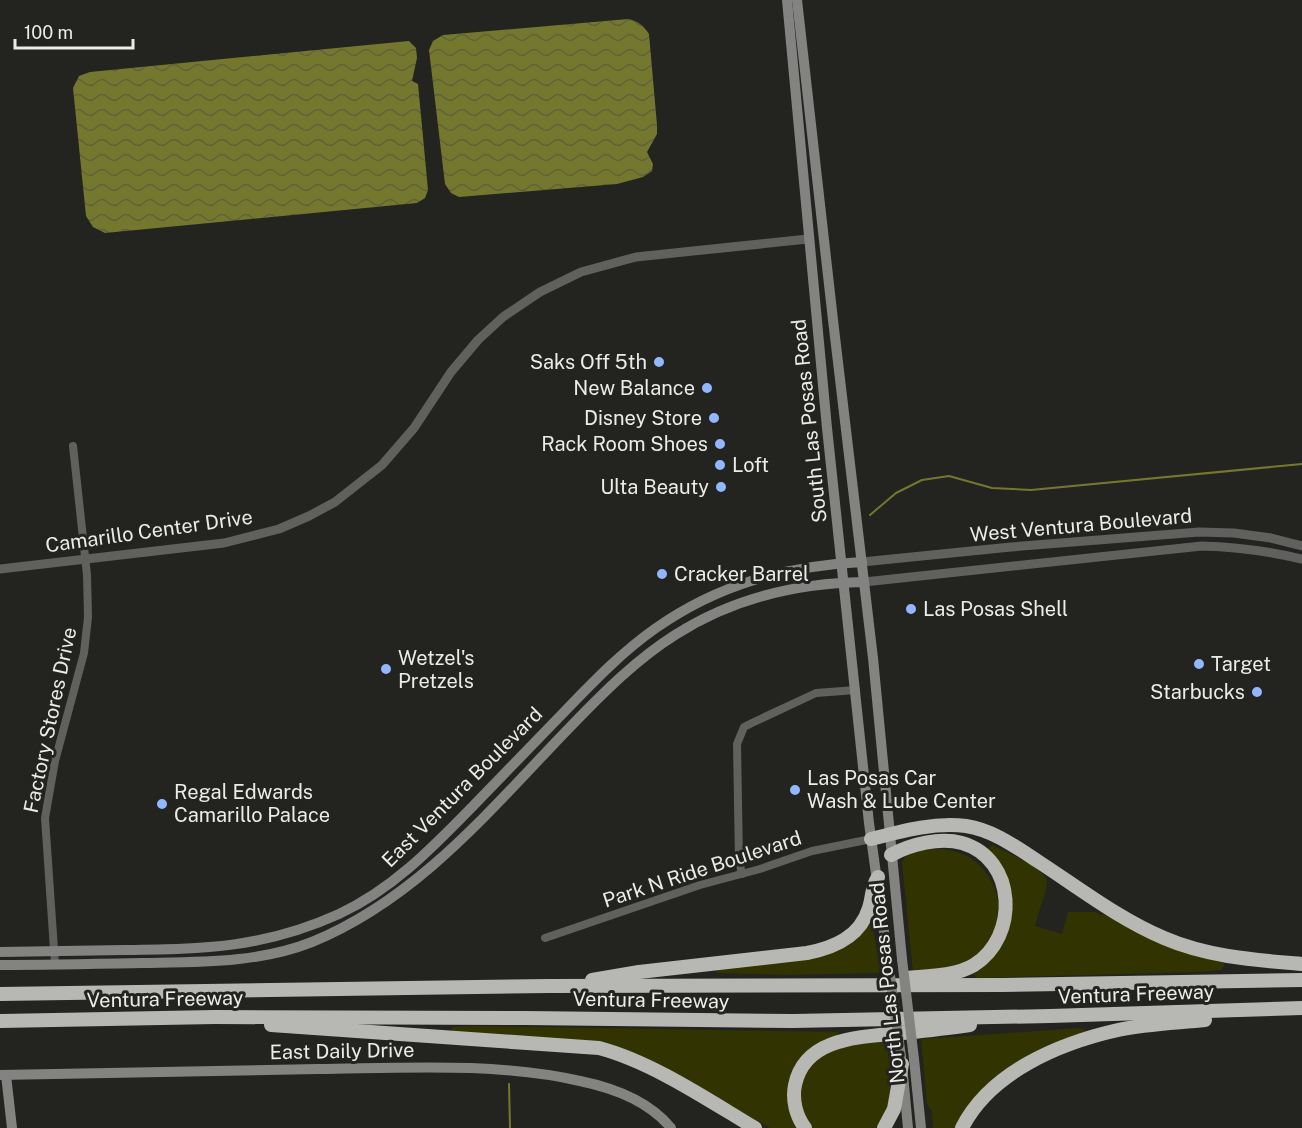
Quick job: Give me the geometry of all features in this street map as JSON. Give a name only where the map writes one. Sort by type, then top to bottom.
[{"type":"highway","points":[[871,839],[904,830],[952,825],[984,830],[1006,841],[1116,912],[1162,937],[1215,955],[1302,964]]},
{"type":"highway","points":[[808,985],[914,977],[958,971],[984,958],[997,941],[1005,923],[1005,892],[998,873],[982,854],[963,843],[952,841],[911,845],[891,855]]},
{"type":"highway","points":[[549,986],[639,972],[823,950],[845,940],[854,933],[868,911],[872,899],[872,886],[878,877]]},
{"type":"highway","name":"Ventura Freeway","points":[[0,994],[549,986],[1002,986],[1302,980]]},
{"type":"highway","points":[[962,1128],[975,1108],[996,1086],[1031,1063],[1076,1043],[1119,1030],[1301,1008]]},
{"type":"highway","name":"Ventura Freeway","points":[[0,1020],[215,1017],[793,1021],[1301,1008]]},
{"type":"highway","points":[[805,1128],[794,1104],[794,1086],[801,1069],[813,1054],[830,1044],[845,1039],[1050,1016]]},
{"type":"highway","points":[[215,1017],[286,1027],[598,1048],[643,1065],[755,1128]]},
{"type":"highway","points":[[884,1128],[894,1109],[906,1060]]},
{"type":"main road","name":"South Las Posas Road","points":[[787,0],[808,239],[871,839]]},
{"type":"main road","name":"South Las Posas Road","points":[[798,0],[832,320],[882,739],[890,834]]},
{"type":"main road","points":[[808,239],[815,242],[817,247],[826,313],[832,320]]},
{"type":"main road","name":"East Ventura Boulevard","points":[[0,952],[216,948],[284,934],[340,913],[386,886],[424,855],[603,672],[656,628],[711,596],[741,584],[805,567],[861,562]]},
{"type":"main road","name":"East Ventura Boulevard","points":[[0,965],[213,962],[254,957],[310,942],[351,924],[375,910],[424,874],[596,700],[656,648],[701,620],[754,598],[804,586],[864,582]]},
{"type":"main road","name":"North Las Posas Road","points":[[890,834],[902,959],[908,1128]]},
{"type":"main road","name":"North Las Posas Road","points":[[871,839],[888,961],[921,1128]]},
{"type":"main road","name":"East Daily Drive","points":[[3,1075],[419,1067],[537,1074],[582,1081],[621,1093],[654,1111],[671,1128]]},
{"type":"main road","points":[[3,1075],[12,1128]]},
{"type":"street","name":"Camarillo Center Drive","points":[[0,569],[204,546],[248,538],[279,529],[335,502],[367,478],[398,448],[451,372],[478,340],[521,304],[546,288],[581,272],[636,257],[808,239]]},
{"type":"street","name":"Factory Stores Drive","points":[[55,964],[45,818],[55,761],[87,634],[88,600],[85,558],[73,446]]},
{"type":"street","name":"West Ventura Boulevard","points":[[861,562],[1199,532],[1234,532],[1302,546]]},
{"type":"street","name":"West Ventura Boulevard","points":[[864,582],[1202,546],[1269,551],[1302,559]]},
{"type":"street","points":[[742,874],[739,861],[736,761],[737,744],[744,727],[816,693],[856,690]]},
{"type":"street","name":"Park N Ride Boulevard","points":[[545,938],[700,885],[812,851],[871,839]]},
{"type":"shaded area","points":[[992,845],[1023,860],[1045,876],[1047,884],[1035,926],[1062,934],[1068,912],[1107,914],[1179,951],[1223,961],[1224,966],[1221,970],[1197,972],[976,978],[974,969],[1010,916],[984,852]]},
{"type":"shaded area","points":[[941,849],[961,853],[977,863],[989,877],[996,894],[999,911],[996,929],[986,945],[964,963],[942,969],[913,972],[902,863],[913,852]]},
{"type":"shaded area","points":[[872,922],[881,973],[788,975],[717,973],[717,969],[790,960]]},
{"type":"shaded area","points":[[452,1027],[838,1032],[839,1038],[798,1067],[799,1128],[770,1128],[643,1059],[451,1034]]},
{"type":"shaded area","points":[[1080,1028],[1085,1030],[1085,1033],[1025,1061],[956,1128],[933,1128],[932,1112],[927,1104],[921,1039]]},
{"type":"shaded area","points":[[888,1041],[891,1087],[887,1110],[876,1128],[813,1128],[801,1103],[804,1078],[811,1067],[832,1051],[860,1044]]},
{"type":"water","points":[[628,19],[640,24],[649,34],[657,125],[657,134],[647,152],[653,164],[652,171],[643,177],[617,184],[459,197],[451,193],[445,184],[429,50],[433,41],[443,35]]},
{"type":"water","points":[[409,41],[416,48],[417,58],[412,81],[418,84],[428,190],[425,198],[417,203],[105,233],[93,227],[86,216],[73,88],[79,76],[90,72]]},
{"type":"waterway","points":[[870,515],[896,493],[922,480],[949,476],[992,488],[1031,490],[1302,464]]},
{"type":"waterway","points":[[509,1084],[510,1128]]},
{"type":"place","name":"Saks Off 5th","points":[[659,362]]},
{"type":"place","name":"New Balance","points":[[707,388]]},
{"type":"place","name":"Disney Store","points":[[714,418]]},
{"type":"place","name":"Rack Room Shoes","points":[[720,444]]},
{"type":"place","name":"Loft","points":[[720,465]]},
{"type":"place","name":"Ulta Beauty","points":[[721,487]]},
{"type":"place","name":"Cracker Barrel","points":[[662,574]]},
{"type":"place","name":"Las Posas Shell","points":[[911,609]]},
{"type":"place","name":"Target","points":[[1199,664]]},
{"type":"place","name":"Wetzel's Pretzels","points":[[386,669]]},
{"type":"place","name":"Starbucks","points":[[1257,692]]},
{"type":"place","name":"Las Posas Car Wash & Lube Center","points":[[795,790]]},
{"type":"place","name":"Regal Edwards Camarillo Palace","points":[[162,804]]}]
